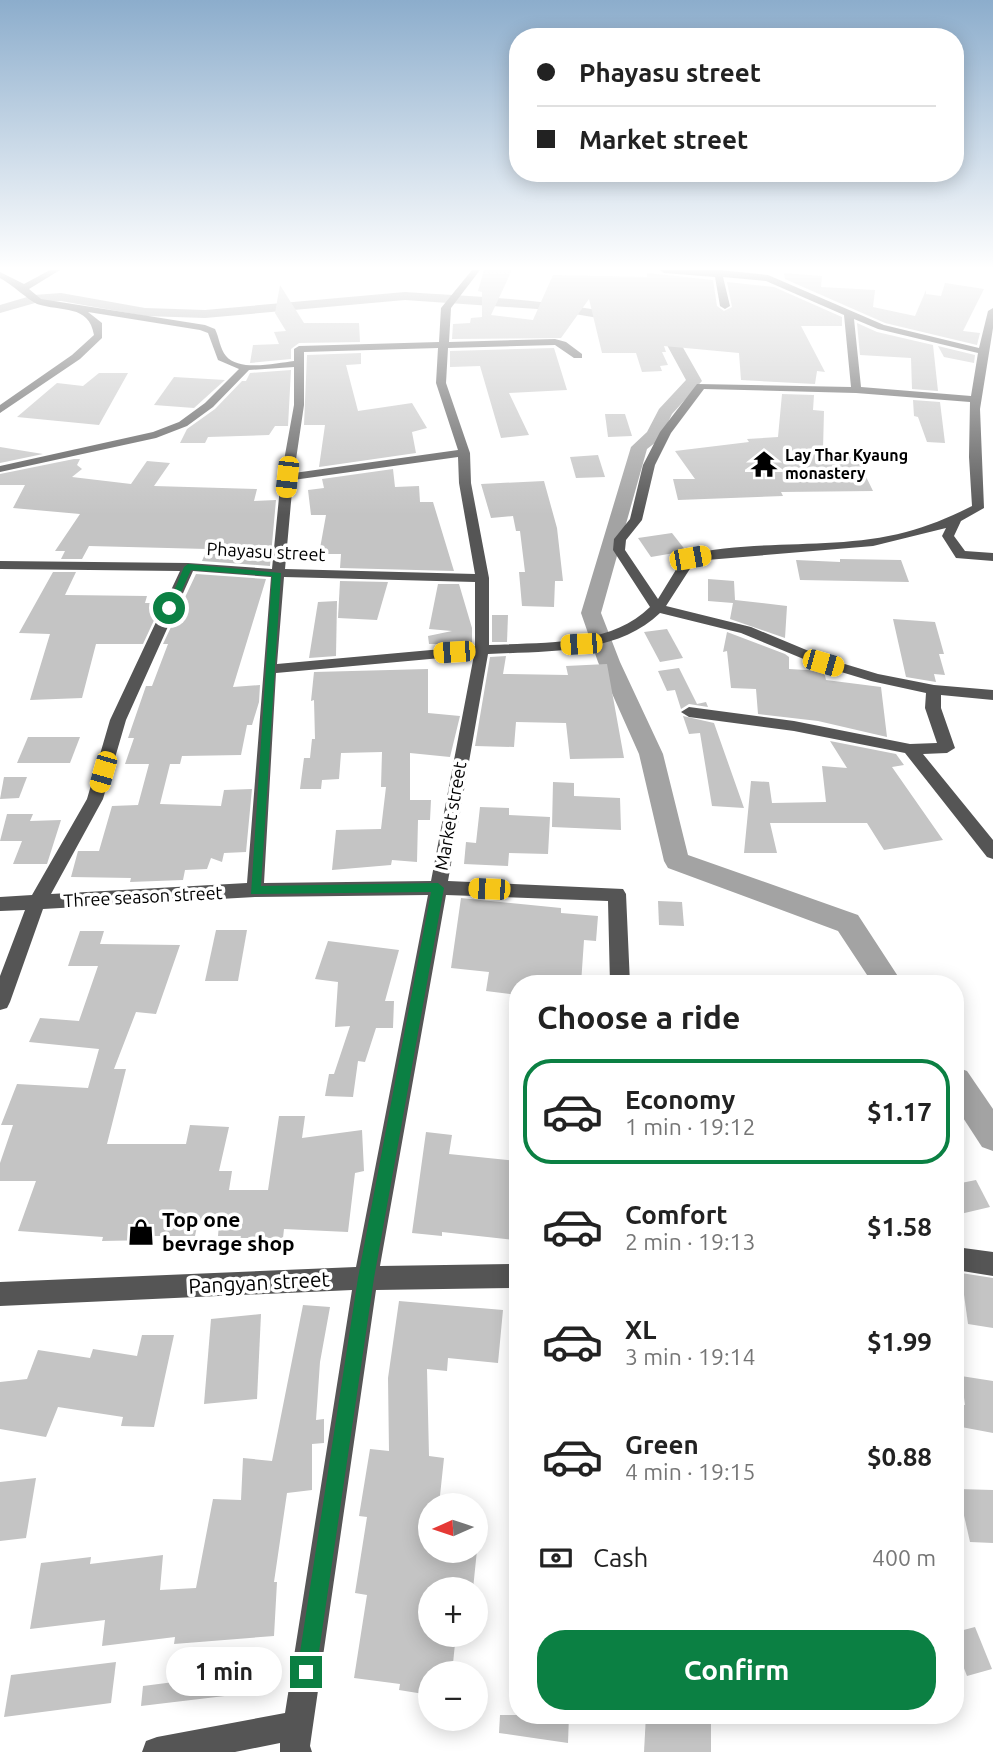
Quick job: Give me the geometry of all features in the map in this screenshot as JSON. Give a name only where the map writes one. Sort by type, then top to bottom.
[{"type":"street","points":[[0,410],[82,352]]},
{"type":"street","points":[[219,352],[222,359],[246,368],[298,364]]},
{"type":"street","points":[[255,891],[269,669],[287,477],[299,405],[300,352]]},
{"type":"street","name":"Market street","points":[[298,1738],[366,1278],[482,650],[482,578],[464,483],[464,453],[441,383],[442,352]]},
{"type":"street","points":[[573,352],[578,356]]},
{"type":"street","points":[[852,352],[856,390]]},
{"type":"street","points":[[978,508],[972,445],[981,352]]},
{"type":"street","points":[[0,469],[156,435],[183,424],[209,405],[246,368]]},
{"type":"street","points":[[975,399],[856,390],[701,386],[666,432],[649,465],[636,520],[620,539],[619,550],[657,608],[746,630],[823,663],[934,690],[993,695]]},
{"type":"street","points":[[287,477],[464,453]]},
{"type":"street","points":[[269,669],[581,644],[634,626],[657,608],[690,558],[726,552],[885,543],[926,533],[978,508],[993,512]]},
{"type":"street","points":[[955,521],[948,536],[961,555],[993,557]]},
{"type":"street","points":[[0,565],[188,567]]},
{"type":"street","name":"Phayasu street","points":[[0,1002],[36,904],[95,799],[118,720],[188,567],[277,573],[482,578]]},
{"type":"street","points":[[690,712],[794,726],[910,749],[947,748],[933,708],[934,690]]},
{"type":"street","points":[[910,749],[993,852]]},
{"type":"street","name":"Three season street","points":[[0,904],[255,891],[438,888],[617,894],[620,975]]},
{"type":"street","points":[[964,1260],[993,1264]]},
{"type":"street","name":"Pangyan street","points":[[0,1294],[366,1278],[509,1276]]},
{"type":"street","points":[[157,1752],[298,1738]]},
{"type":"building","points":[[252,352],[291,352],[291,359],[250,363]]},
{"type":"building","points":[[450,352],[555,352],[567,390],[509,393],[529,435],[501,438],[480,366],[450,367]]},
{"type":"building","points":[[662,352],[668,365],[660,366],[662,371],[642,372],[636,353],[602,353],[666,352]]},
{"type":"building","points":[[726,352],[814,352],[825,372],[817,371],[815,384],[741,380],[739,353]]},
{"type":"building","points":[[860,352],[934,352],[938,391],[912,389],[911,358],[860,355]]},
{"type":"building","points":[[941,352],[975,355],[974,363],[944,357]]},
{"type":"building","points":[[361,353],[361,364],[346,365],[358,411],[412,403],[427,428],[412,432],[416,453],[319,467],[325,425],[304,425],[307,355]]},
{"type":"building","points":[[291,370],[288,426],[275,426],[269,435],[208,437],[205,443],[180,443],[187,429],[215,409],[242,381],[246,381],[250,373]]},
{"type":"building","points":[[99,373],[128,373],[99,425],[17,417],[57,383],[83,386]]},
{"type":"building","points":[[174,377],[225,380],[194,408],[154,405]]},
{"type":"building","points":[[782,394],[814,395],[813,410],[824,411],[823,450],[853,450],[873,491],[781,492],[783,496],[678,500],[673,479],[695,479],[675,451],[749,442],[747,439],[778,437]]},
{"type":"building","points":[[913,400],[940,402],[945,443],[927,442],[918,417],[914,416]]},
{"type":"building","points":[[605,414],[625,414],[632,436],[608,437]]},
{"type":"building","points":[[0,447],[43,454],[0,463]]},
{"type":"building","points":[[598,455],[605,477],[576,478],[570,457]]},
{"type":"building","points":[[80,459],[77,465],[82,469],[72,477],[131,484],[147,461],[170,463],[154,486],[257,489],[254,501],[276,500],[270,566],[202,561],[207,549],[89,546],[82,559],[61,559],[65,551],[55,551],[80,514],[13,508],[25,485],[0,485],[0,474]]},
{"type":"building","points":[[393,469],[395,487],[419,486],[420,502],[433,502],[454,571],[340,568],[341,554],[319,554],[326,515],[311,515],[308,490],[324,488],[322,479]]},
{"type":"building","points":[[544,481],[557,528],[563,581],[555,581],[554,607],[522,606],[519,572],[525,572],[520,531],[516,531],[513,516],[491,518],[481,484]]},
{"type":"building","points":[[672,533],[686,551],[651,557],[638,538]]},
{"type":"building","points":[[840,559],[901,560],[909,582],[800,580],[796,560],[840,562]]},
{"type":"building","points":[[53,572],[76,572],[65,595],[147,596],[145,603],[162,603],[143,644],[96,644],[82,698],[30,700],[50,634],[19,633]]},
{"type":"building","points":[[196,574],[266,579],[233,687],[260,685],[259,702],[252,725],[247,725],[241,755],[182,756],[180,764],[170,764],[160,804],[221,806],[224,790],[252,789],[246,852],[224,853],[222,862],[211,858],[207,869],[185,870],[183,880],[130,882],[131,878],[71,877],[78,851],[99,851],[112,806],[138,805],[149,764],[125,764],[134,738],[128,738],[146,686],[152,686],[168,644],[163,644]]},
{"type":"building","points":[[708,579],[734,581],[735,600],[787,606],[785,638],[730,619],[733,603],[708,601]]},
{"type":"building","points":[[340,581],[388,582],[377,620],[338,618]]},
{"type":"building","points":[[438,584],[459,584],[472,628],[472,644],[429,644],[428,636],[452,631],[429,629]]},
{"type":"building","points":[[337,601],[336,656],[309,658],[318,602]]},
{"type":"building","points":[[492,615],[508,615],[507,642],[492,642]]},
{"type":"building","points":[[893,619],[935,622],[944,654],[939,654],[945,675],[934,674],[936,682],[906,677]]},
{"type":"building","points":[[667,629],[683,658],[660,662],[644,632]]},
{"type":"building","points":[[727,632],[785,654],[789,657],[789,669],[824,671],[826,680],[881,687],[887,737],[818,721],[758,714],[756,689],[731,688],[727,651],[723,652]]},
{"type":"building","points":[[506,656],[503,674],[568,675],[566,666],[607,664],[624,758],[570,759],[566,723],[516,722],[514,747],[475,746],[490,657]]},
{"type":"building","points":[[679,668],[697,704],[706,702],[708,707],[689,704],[681,709],[675,690],[667,691],[658,671]]},
{"type":"building","points":[[428,669],[428,713],[460,716],[450,757],[410,753],[410,800],[431,800],[430,820],[418,820],[417,862],[392,860],[391,865],[332,870],[336,830],[381,829],[386,787],[381,787],[382,752],[341,753],[339,779],[322,780],[321,789],[300,789],[304,758],[310,758],[312,739],[315,739],[314,700],[311,701],[314,672]]},
{"type":"building","points":[[683,716],[714,723],[744,808],[712,806],[700,733],[689,734]]},
{"type":"building","points":[[28,737],[80,737],[70,763],[17,763]]},
{"type":"building","points":[[830,741],[896,754],[904,765],[892,767],[943,840],[884,850],[867,823],[770,823],[777,853],[744,853],[751,781],[769,782],[772,803],[826,802],[822,766],[847,768]]},
{"type":"building","points":[[4,777],[27,777],[19,798],[0,799]]},
{"type":"building","points":[[553,782],[574,783],[574,796],[620,798],[621,830],[552,827]]},
{"type":"building","points":[[480,807],[509,808],[509,815],[550,817],[548,854],[509,853],[508,866],[464,864],[466,842],[476,843]]},
{"type":"building","points":[[7,814],[33,814],[30,821],[61,820],[47,864],[13,864],[22,841],[0,841]]},
{"type":"building","points":[[461,898],[561,908],[561,913],[598,916],[596,941],[584,940],[582,975],[509,975],[509,994],[486,991],[489,972],[451,968]]},
{"type":"building","points":[[658,901],[682,902],[684,926],[659,925]]},
{"type":"building","points":[[216,930],[247,930],[238,981],[205,981]]},
{"type":"building","points":[[80,931],[104,931],[100,944],[180,945],[156,1014],[136,1012],[114,1069],[126,1069],[107,1144],[186,1144],[190,1125],[229,1127],[219,1171],[232,1171],[229,1190],[268,1190],[279,1116],[305,1116],[302,1138],[362,1130],[364,1171],[355,1173],[348,1232],[284,1229],[283,1238],[240,1238],[241,1236],[218,1236],[219,1224],[198,1221],[195,1236],[153,1236],[152,1240],[102,1241],[103,1237],[18,1231],[36,1181],[0,1181],[0,1163],[13,1125],[1,1125],[17,1084],[88,1088],[99,1049],[29,1042],[40,1018],[79,1021],[98,966],[68,966]]},
{"type":"building","points":[[328,941],[399,950],[385,1001],[394,1001],[393,1028],[376,1028],[365,1062],[358,1061],[353,1097],[325,1096],[329,1074],[334,1074],[350,1026],[335,1027],[338,982],[315,979]]},
{"type":"building","points":[[426,1132],[452,1135],[449,1154],[509,1160],[509,1239],[442,1232],[442,1236],[412,1233]]},
{"type":"building","points":[[976,1180],[990,1207],[964,1213],[964,1182]]},
{"type":"building","points":[[964,1273],[993,1278],[993,1328],[968,1324]]},
{"type":"building","points":[[399,1301],[503,1310],[498,1363],[448,1358],[447,1371],[427,1369],[429,1456],[444,1458],[440,1493],[418,1493],[418,1563],[476,1563],[474,1577],[418,1577],[418,1647],[455,1647],[453,1661],[418,1661],[418,1693],[399,1690],[400,1684],[354,1678],[367,1595],[355,1593],[367,1517],[359,1516],[370,1449],[389,1451],[388,1378]]},
{"type":"building","points":[[303,1305],[330,1307],[320,1362],[316,1420],[324,1419],[324,1443],[312,1444],[312,1490],[287,1493],[274,1582],[277,1582],[274,1636],[174,1644],[175,1637],[102,1646],[105,1620],[30,1629],[41,1563],[91,1557],[90,1564],[163,1555],[160,1590],[196,1588],[213,1499],[241,1500],[243,1458],[272,1461]]},
{"type":"building","points":[[261,1314],[257,1399],[204,1404],[211,1319]]},
{"type":"building","points":[[142,1335],[174,1335],[154,1427],[121,1426],[123,1417],[58,1407],[46,1437],[0,1429],[0,1382],[27,1379],[38,1350],[90,1358],[93,1349],[137,1356]]},
{"type":"building","points":[[964,1376],[993,1381],[993,1433],[964,1428]]},
{"type":"building","points":[[36,1478],[26,1538],[0,1541],[0,1482]]},
{"type":"building","points":[[964,1489],[993,1490],[993,1543],[970,1542],[964,1516]]},
{"type":"building","points":[[975,1627],[992,1669],[967,1676],[964,1668],[964,1630]]},
{"type":"building","points":[[116,1662],[111,1703],[4,1717],[11,1675]]},
{"type":"building","points":[[275,1669],[274,1690],[141,1706],[143,1686]]},
{"type":"building","points":[[500,1715],[509,1715],[509,1724],[569,1724],[568,1743],[499,1733]]},
{"type":"building","points":[[646,1724],[711,1724],[711,1752],[644,1752]]},
{"type":"waterway","points":[[678,352],[694,381],[665,412],[654,435],[639,447],[591,613],[609,662],[651,754],[677,861],[848,923],[883,975]]},
{"type":"waterway","points":[[964,1093],[993,1136]]},
{"type":"place","name":"Lay Thar Kyaung monastery","points":[[764,464]]},
{"type":"place","name":"Top one bevrage shop","points":[[141,1232]]},
{"type":"route","points":[[169,608],[188,567],[277,573],[255,891],[438,888],[366,1278],[306,1672]]}]
